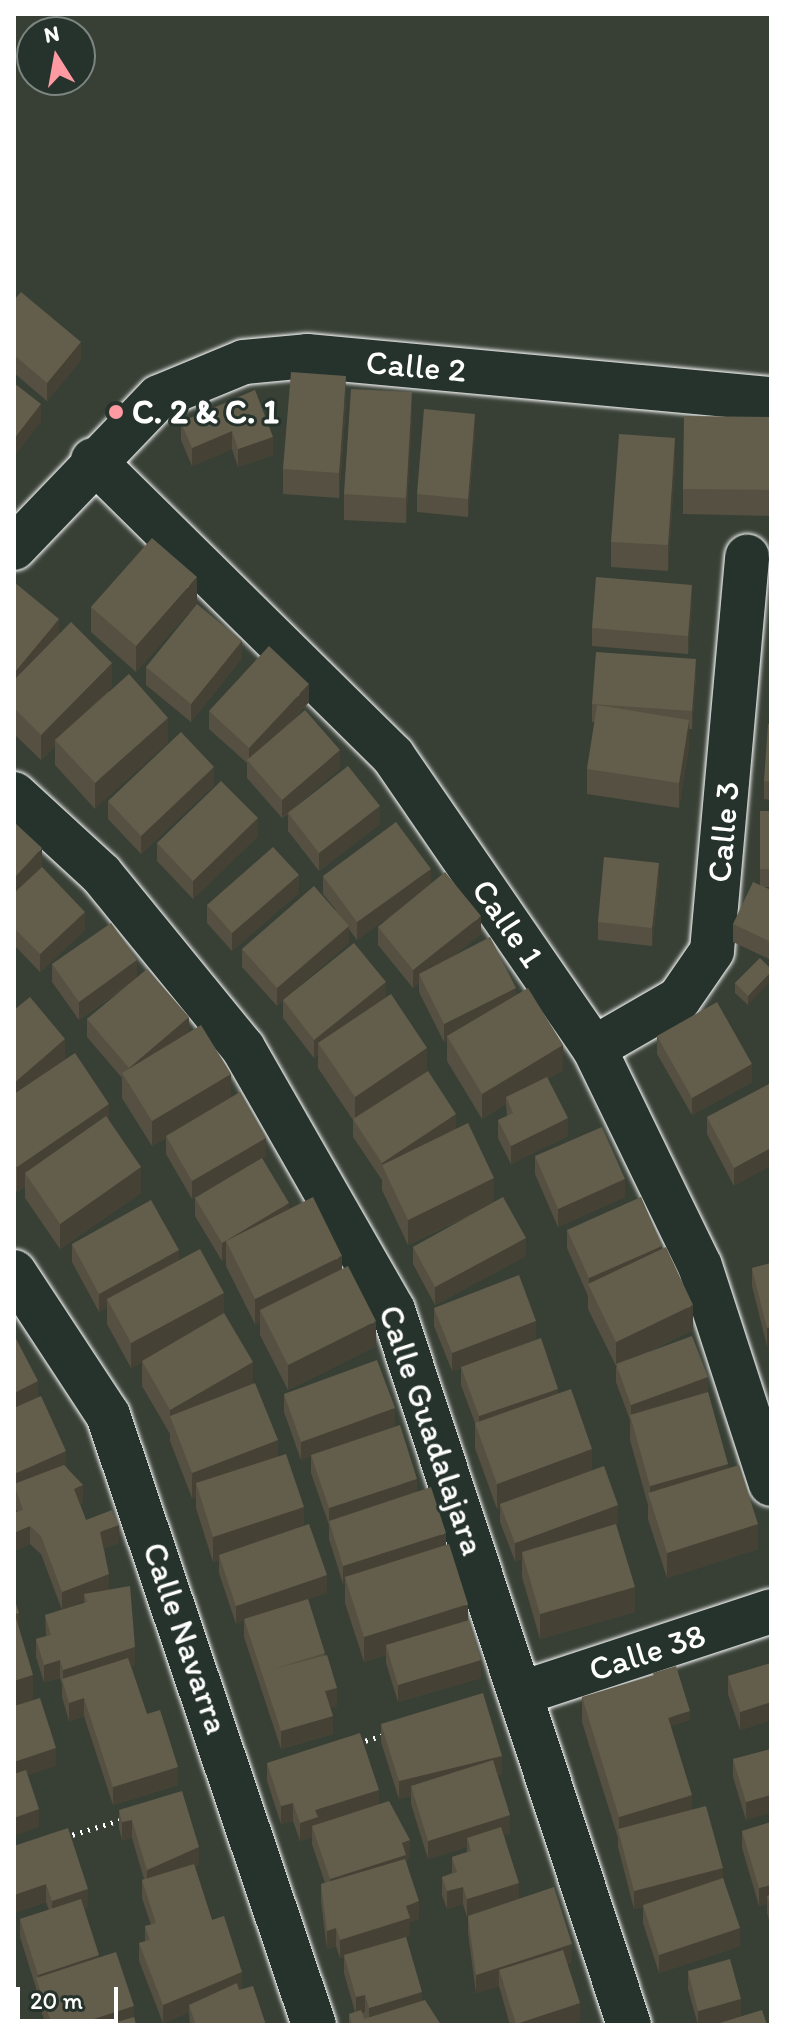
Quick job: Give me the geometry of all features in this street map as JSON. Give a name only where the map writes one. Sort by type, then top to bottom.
[{"type":"street","name":"Calle 2","points":[[14,548],[93,460],[159,397],[205,374],[307,356],[771,399]]},
{"type":"street","name":"Calle 1","points":[[93,460],[393,756],[594,1048],[700,1266],[771,1484]]},
{"type":"street","name":"Calle 3","points":[[594,1048],[679,999],[712,951],[747,557]]},
{"type":"street","name":"Calle Guadalajara","points":[[14,794],[101,874],[243,1048],[393,1310],[522,1693],[629,2025]]},
{"type":"street","name":"Calle Navarra","points":[[14,1272],[108,1415],[314,2025]]},
{"type":"street","name":"Calle 38","points":[[522,1693],[771,1611]]},
{"type":"building","points":[[21,292],[81,342],[47,383],[14,355],[14,300]]},
{"type":"building","points":[[291,372],[346,376],[339,473],[283,469]]},
{"type":"building","points":[[14,383],[41,404],[14,439]]},
{"type":"building","points":[[351,389],[412,392],[406,498],[344,494]]},
{"type":"building","points":[[255,390],[273,437],[238,449],[232,431],[192,448],[181,422]]},
{"type":"building","points":[[424,409],[475,414],[468,499],[417,494]]},
{"type":"building","points":[[684,416],[771,417],[771,490],[683,489]]},
{"type":"building","points":[[619,434],[675,438],[668,545],[611,542]]},
{"type":"building","points":[[152,538],[197,577],[136,646],[91,607]]},
{"type":"building","points":[[596,577],[692,585],[688,636],[592,628]]},
{"type":"building","points":[[14,582],[59,619],[14,673]]},
{"type":"building","points":[[197,604],[242,641],[191,704],[146,667]]},
{"type":"building","points":[[71,622],[112,663],[41,735],[14,708],[14,680]]},
{"type":"building","points":[[269,646],[309,684],[249,748],[209,711]]},
{"type":"building","points":[[596,652],[696,659],[692,711],[592,704]]},
{"type":"building","points":[[129,674],[168,718],[95,783],[55,740]]},
{"type":"building","points":[[597,705],[689,720],[679,783],[587,769]]},
{"type":"building","points":[[305,710],[340,750],[282,800],[247,760]]},
{"type":"building","points":[[768,724],[771,725],[771,782],[764,781]]},
{"type":"building","points":[[181,732],[214,767],[141,836],[108,801]]},
{"type":"building","points":[[348,766],[380,806],[319,853],[288,813]]},
{"type":"building","points":[[221,781],[258,818],[193,881],[157,843]]},
{"type":"building","points":[[760,811],[771,811],[771,869],[760,869]]},
{"type":"building","points":[[14,822],[42,848],[14,878]]},
{"type":"building","points":[[396,822],[431,869],[357,922],[323,876]]},
{"type":"building","points":[[273,847],[299,875],[232,933],[207,905]]},
{"type":"building","points":[[604,857],[659,863],[652,928],[598,922]]},
{"type":"building","points":[[42,867],[85,912],[40,954],[14,928],[14,893]]},
{"type":"building","points":[[445,872],[481,916],[413,970],[378,927]]},
{"type":"building","points":[[753,882],[771,890],[771,942],[733,924]]},
{"type":"building","points":[[314,886],[349,926],[277,988],[242,949]]},
{"type":"building","points":[[111,923],[137,960],[79,1002],[52,964]]},
{"type":"building","points":[[490,937],[516,988],[444,1024],[419,974]]},
{"type":"building","points":[[354,943],[386,982],[314,1040],[283,1000]]},
{"type":"building","points":[[760,958],[771,972],[748,996],[735,983]]},
{"type":"building","points":[[147,969],[189,1017],[129,1068],[87,1019]]},
{"type":"building","points":[[528,988],[563,1045],[482,1094],[447,1036]]},
{"type":"building","points":[[391,994],[427,1048],[355,1097],[318,1043]]},
{"type":"building","points":[[30,997],[65,1039],[14,1083],[14,1010]]},
{"type":"building","points":[[717,1002],[752,1064],[692,1098],[657,1036]]},
{"type":"building","points":[[201,1025],[231,1074],[152,1121],[122,1073]]},
{"type":"building","points":[[75,1053],[109,1104],[17,1167],[14,1163],[14,1094]]},
{"type":"building","points":[[428,1071],[456,1114],[382,1163],[353,1119]]},
{"type":"building","points":[[547,1077],[568,1118],[511,1146],[498,1120],[513,1113],[506,1097]]},
{"type":"building","points":[[771,1083],[771,1148],[734,1168],[707,1117]]},
{"type":"building","points":[[240,1092],[266,1138],[192,1181],[166,1136]]},
{"type":"building","points":[[106,1116],[141,1167],[60,1224],[25,1173]]},
{"type":"building","points":[[468,1123],[494,1178],[408,1220],[382,1165]]},
{"type":"building","points":[[602,1127],[625,1179],[558,1209],[535,1156]]},
{"type":"building","points":[[262,1158],[289,1203],[222,1243],[195,1198]]},
{"type":"building","points":[[313,1197],[342,1256],[255,1299],[226,1241]]},
{"type":"building","points":[[503,1197],[526,1238],[435,1287],[413,1247]]},
{"type":"building","points":[[641,1197],[662,1246],[589,1278],[567,1230]]},
{"type":"building","points":[[151,1200],[179,1250],[99,1294],[72,1244]]},
{"type":"building","points":[[666,1247],[693,1305],[616,1342],[588,1284]]},
{"type":"building","points":[[200,1249],[224,1293],[131,1343],[107,1299]]},
{"type":"building","points":[[771,1263],[771,1327],[767,1328],[752,1268]]},
{"type":"building","points":[[348,1266],[376,1321],[288,1365],[260,1310]]},
{"type":"building","points":[[519,1275],[536,1321],[452,1353],[434,1308]]},
{"type":"building","points":[[224,1313],[253,1362],[170,1410],[142,1361]]},
{"type":"building","points":[[14,1335],[38,1381],[14,1393]]},
{"type":"building","points":[[692,1336],[708,1377],[631,1405],[616,1364]]},
{"type":"building","points":[[541,1338],[558,1389],[479,1416],[461,1367]]},
{"type":"building","points":[[377,1360],[395,1408],[301,1442],[284,1394]]},
{"type":"building","points":[[255,1383],[278,1440],[192,1473],[170,1416]]},
{"type":"building","points":[[571,1389],[592,1449],[497,1484],[475,1423]]},
{"type":"building","points":[[708,1392],[728,1464],[650,1486],[630,1415]]},
{"type":"building","points":[[41,1396],[66,1451],[14,1474],[14,1408]]},
{"type":"building","points":[[400,1425],[417,1479],[329,1508],[311,1455]]},
{"type":"building","points":[[286,1454],[304,1507],[213,1537],[196,1483]]},
{"type":"building","points":[[64,1465],[83,1485],[74,1489],[86,1520],[112,1510],[119,1525],[100,1532],[109,1574],[62,1592],[41,1536],[30,1526],[16,1532],[14,1513],[23,1510],[14,1484]]},
{"type":"building","points":[[739,1465],[758,1524],[667,1553],[648,1493]]},
{"type":"building","points":[[604,1466],[618,1505],[515,1543],[500,1504]]},
{"type":"building","points":[[431,1487],[446,1533],[343,1566],[329,1521]]},
{"type":"building","points":[[309,1524],[327,1575],[236,1606],[219,1555]]},
{"type":"building","points":[[616,1524],[635,1587],[540,1614],[522,1552]]},
{"type":"building","points":[[449,1544],[468,1604],[364,1637],[345,1577]]},
{"type":"building","points":[[130,1586],[135,1647],[63,1670],[60,1660],[44,1665],[36,1639],[51,1635],[45,1615],[87,1602],[84,1594]]},
{"type":"building","points":[[14,1598],[19,1613],[14,1615]]},
{"type":"building","points":[[308,1599],[325,1653],[273,1669],[327,1655],[337,1688],[325,1691],[333,1716],[281,1731],[244,1619]]},
{"type":"building","points":[[14,1618],[33,1675],[14,1681]]},
{"type":"building","points":[[469,1620],[481,1660],[398,1685],[386,1645]]},
{"type":"building","points":[[128,1658],[147,1714],[160,1710],[178,1767],[113,1787],[84,1698],[69,1703],[62,1679]]},
{"type":"building","points":[[771,1663],[771,1702],[740,1712],[728,1676]]},
{"type":"building","points":[[676,1666],[690,1711],[668,1718],[653,1673]]},
{"type":"building","points":[[655,1675],[692,1795],[619,1817],[582,1697]]},
{"type":"building","points":[[483,1693],[502,1756],[399,1781],[381,1724]]},
{"type":"building","points":[[40,1698],[56,1748],[14,1762],[14,1706]]},
{"type":"building","points":[[360,1733],[379,1790],[315,1810],[318,1817],[300,1823],[293,1803],[281,1806],[267,1763]]},
{"type":"building","points":[[771,1749],[771,1795],[746,1802],[733,1759]]},
{"type":"building","points":[[493,1760],[510,1815],[428,1841],[411,1786]]},
{"type":"building","points":[[26,1770],[39,1809],[14,1818],[14,1774]]},
{"type":"building","points":[[182,1791],[199,1847],[147,1870],[132,1820],[122,1822],[119,1810]]},
{"type":"building","points":[[389,1801],[410,1840],[402,1843],[406,1855],[330,1879],[312,1826]]},
{"type":"building","points":[[706,1806],[723,1868],[634,1891],[618,1829]]},
{"type":"building","points":[[771,1822],[771,1885],[759,1888],[742,1831]]},
{"type":"building","points":[[501,1827],[519,1883],[467,1899],[463,1887],[447,1891],[442,1877],[457,1872],[452,1857],[471,1851],[467,1838]]},
{"type":"building","points":[[68,1828],[88,1889],[52,1901],[46,1884],[14,1895],[14,1846]]},
{"type":"building","points":[[405,1859],[419,1901],[406,1906],[410,1918],[340,1940],[336,1928],[327,1931],[321,1884]]},
{"type":"building","points":[[194,1864],[212,1920],[224,1916],[242,1972],[163,2005],[139,1943],[150,1940],[145,1926],[156,1923],[142,1880]]},
{"type":"building","points":[[723,1878],[740,1928],[659,1955],[643,1905]]},
{"type":"building","points":[[554,1887],[572,1944],[476,1975],[468,1916]]},
{"type":"building","points":[[81,1899],[99,1955],[38,1975],[20,1919]]},
{"type":"building","points":[[406,1937],[422,1992],[369,2008],[365,1995],[356,1997],[344,1955]]},
{"type":"building","points":[[563,1950],[580,2003],[516,2024],[499,1970]]},
{"type":"building","points":[[116,1952],[134,2006],[75,2025],[52,2025],[36,1978]]},
{"type":"building","points":[[730,1959],[741,1999],[698,2011],[688,1971]]},
{"type":"building","points":[[237,1983],[239,1990],[253,1986],[266,2025],[196,2025],[189,2005]]},
{"type":"building","points":[[425,2000],[441,2025],[352,2025],[349,2014],[361,2010],[364,2019]]},
{"type":"building","points":[[762,2010],[767,2025],[713,2025]]},
{"type":"building","points":[[134,2017],[136,2025],[107,2025]]},
{"type":"place","name":"C. 2 & C. 1","points":[[116,412]]}]
